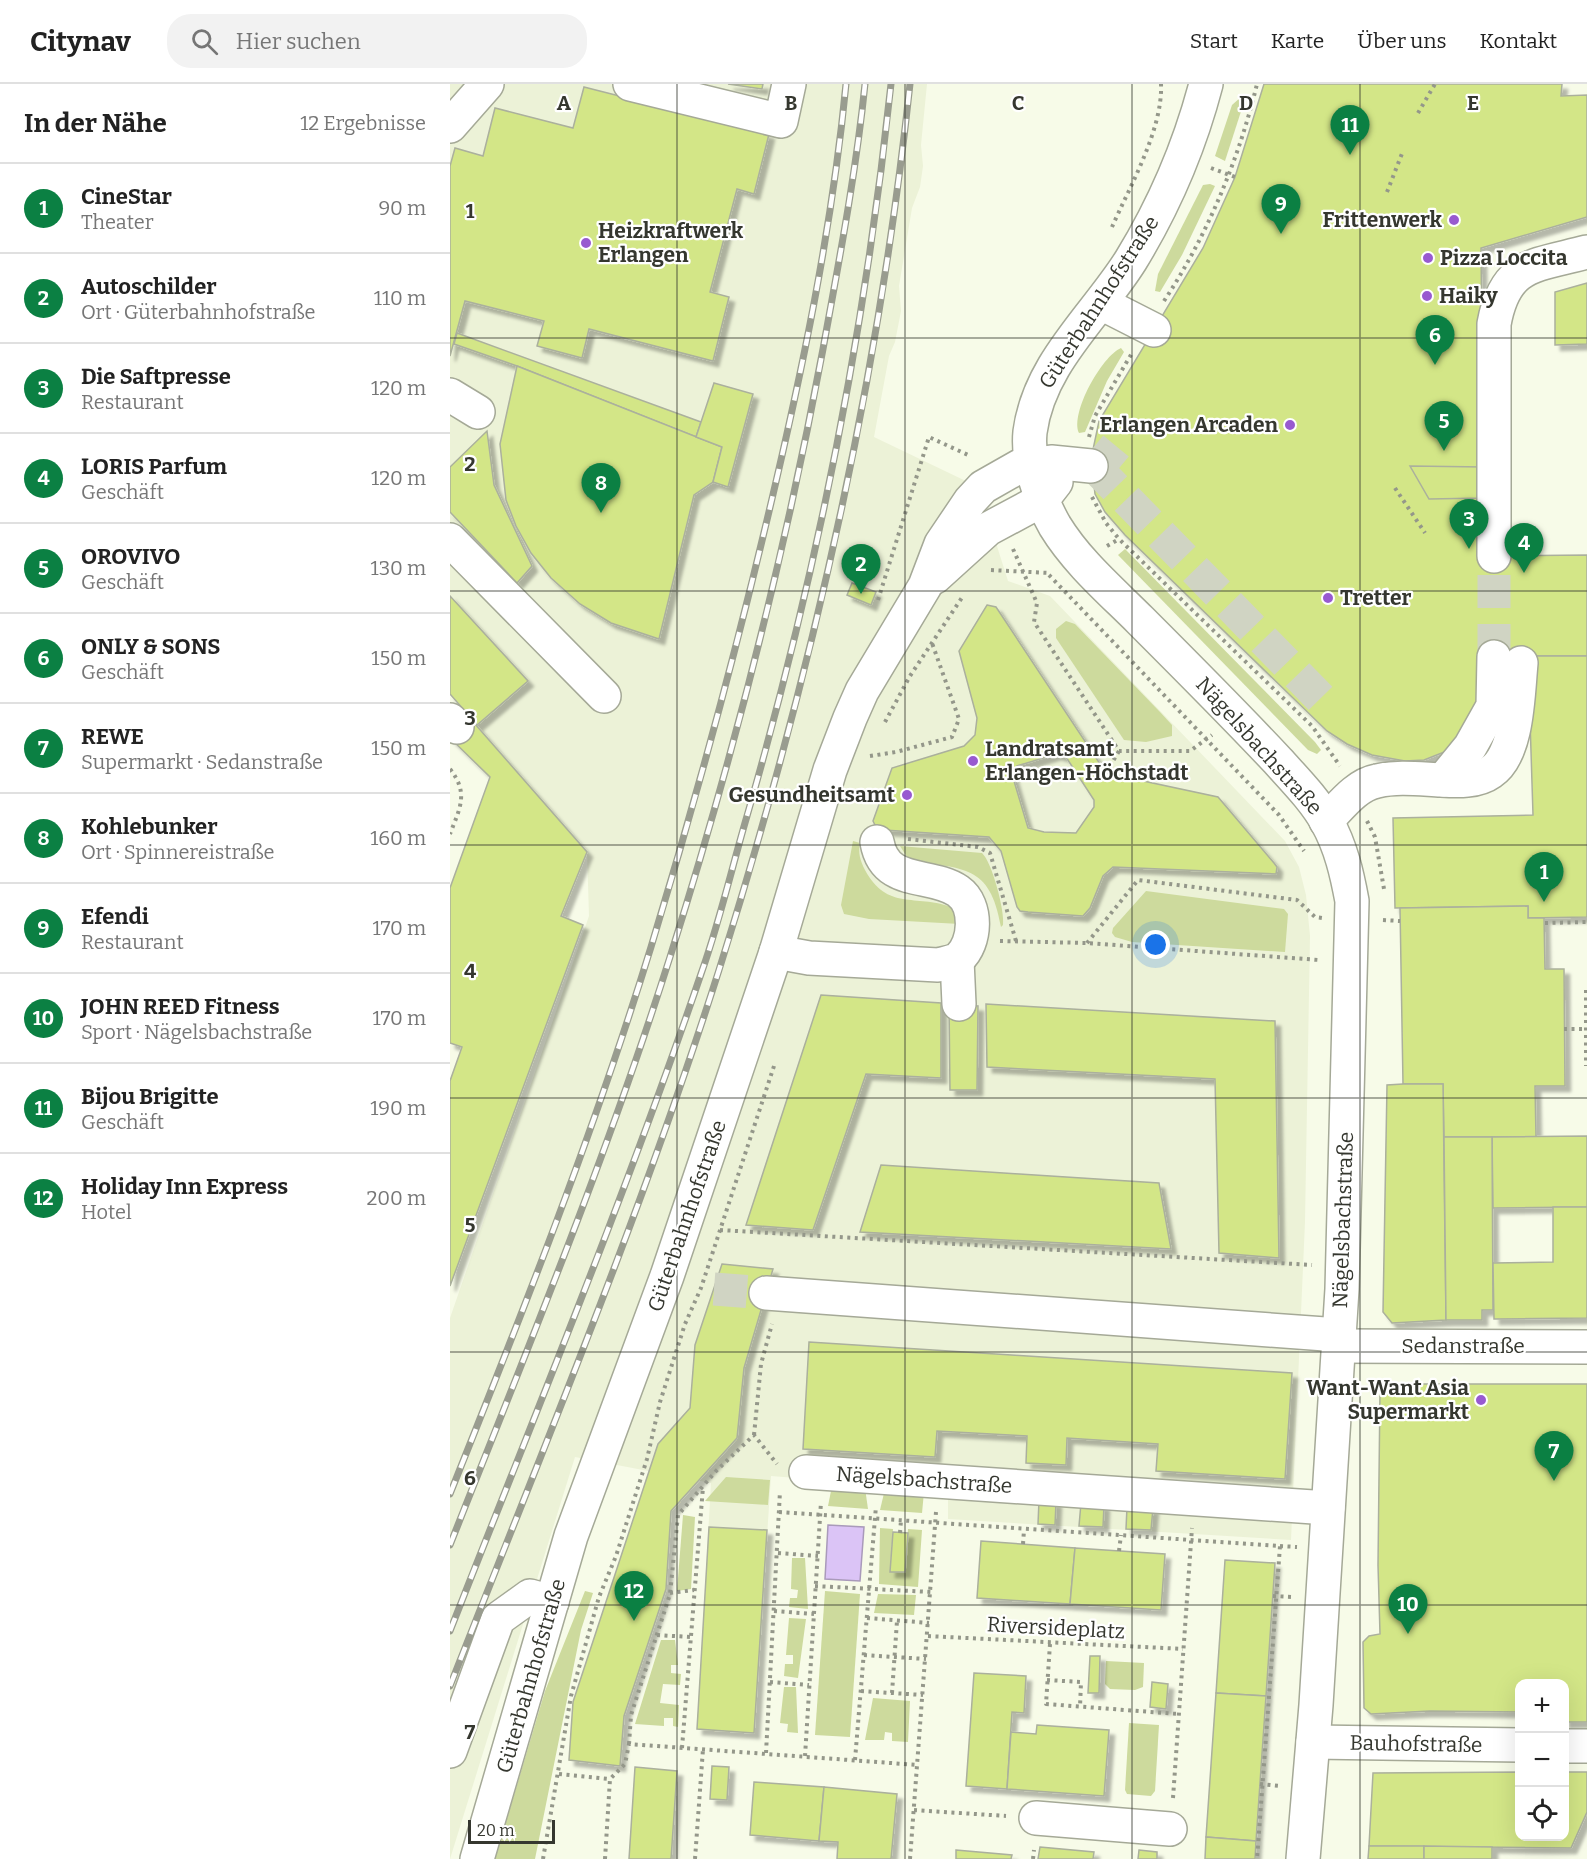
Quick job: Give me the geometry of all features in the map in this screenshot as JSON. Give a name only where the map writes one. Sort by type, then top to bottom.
[{"type":"street","points":[[450,126],[487,84]]},
{"type":"street","points":[[630,84],[781,121],[789,84]]},
{"type":"street","name":"Güterbahnhofstraße","points":[[477,1859],[571,1536],[686,1220],[776,952],[830,770],[850,718],[862,691],[925,586],[941,544],[970,501],[984,487],[1005,472],[1033,464],[1030,432],[1042,390],[1062,353],[1132,258],[1157,215],[1181,158],[1206,84]]},
{"type":"street","points":[[1494,556],[1494,324],[1498,301],[1515,275],[1534,266],[1587,252]]},
{"type":"street","points":[[1101,303],[1150,329]]},
{"type":"street","points":[[450,395],[478,412]]},
{"type":"street","points":[[1033,464],[1051,462],[1082,465]]},
{"type":"street","name":"Nägelsbachstraße","points":[[1033,464],[1042,500],[1056,526],[1081,560],[1237,717],[1294,779],[1326,820],[1341,854],[1348,880],[1332,920],[1339,1340],[1315,1507],[1313,1742],[1303,1859]]},
{"type":"street","points":[[1042,500],[1082,465]]},
{"type":"street","name":"Güterbahnhofstraße","points":[[925,586],[988,529],[1042,500]]},
{"type":"street","points":[[450,540],[604,696]]},
{"type":"street","points":[[1326,820],[1355,792],[1375,781],[1403,778],[1443,780],[1470,747],[1493,706],[1507,660]]},
{"type":"street","points":[[877,842],[882,860],[897,871],[959,891],[972,911],[964,950],[959,1004]]},
{"type":"street","points":[[776,952],[809,958],[938,965],[964,950]]},
{"type":"street","name":"Nägelsbachstraße","points":[[773,1294],[1339,1340]]},
{"type":"street","name":"Sedanstraße","points":[[1339,1340],[1587,1347]]},
{"type":"street","name":"Nägelsbachstraße","points":[[790,1475],[939,1481],[1315,1507]]},
{"type":"street","points":[[450,1751],[498,1619],[530,1596],[552,1602]]},
{"type":"street","name":"Bauhofstraße","points":[[1313,1742],[1515,1745]]},
{"type":"street","points":[[1569,1746],[1587,1746]]},
{"type":"street","points":[[1036,1818],[1170,1829]]},
{"type":"path","points":[[1107,236],[1153,132],[1161,102],[1161,84]]},
{"type":"path","points":[[1257,84],[1234,159],[1214,207],[1150,329],[1095,416],[1082,465],[1095,504],[1119,539],[1312,726],[1331,749],[1355,792],[1375,837],[1383,875],[1384,898]]},
{"type":"path","points":[[1418,113],[1435,84]]},
{"type":"path","points":[[1387,192],[1403,152]]},
{"type":"path","points":[[875,612],[930,437],[968,455]]},
{"type":"path","points":[[1395,488],[1425,532]]},
{"type":"path","points":[[988,569],[1022,570],[1048,574],[1081,560],[1119,539]]},
{"type":"path","points":[[1022,570],[1037,603],[1034,622],[1119,750]]},
{"type":"path","points":[[1048,574],[1289,827],[1306,858]]},
{"type":"path","points":[[883,727],[965,592]]},
{"type":"path","points":[[870,756],[952,738],[959,719],[932,643]]},
{"type":"path","points":[[1119,750],[1190,751],[1237,717]]},
{"type":"path","points":[[866,766],[874,746]]},
{"type":"path","points":[[1106,773],[1119,750]]},
{"type":"path","points":[[450,769],[460,782],[462,802],[450,834]]},
{"type":"path","points":[[1087,944],[1138,880],[1297,900],[1315,917],[1332,920]]},
{"type":"path","points":[[1385,909],[1385,931]]},
{"type":"path","points":[[1321,911],[1332,920]]},
{"type":"path","points":[[1545,923],[1587,922]]},
{"type":"path","points":[[964,950],[1087,944],[1321,960]]},
{"type":"path","points":[[1320,970],[1322,951]]},
{"type":"path","points":[[1586,990],[1587,1066]]},
{"type":"path","points":[[1564,1029],[1586,1029]]},
{"type":"path","points":[[543,1859],[572,1696],[599,1597],[616,1556],[647,1459],[660,1402],[685,1324],[701,1288],[776,1060]]},
{"type":"path","points":[[686,1220],[720,1230],[1315,1265]]},
{"type":"path","points":[[1315,1253],[1315,1274]]},
{"type":"path","points":[[605,1859],[610,1779],[625,1764],[631,1715],[670,1593],[678,1515],[703,1486],[754,1435],[761,1364],[773,1294]]},
{"type":"path","points":[[754,1435],[790,1475],[779,1512],[766,1753]]},
{"type":"path","points":[[910,1859],[939,1481]]},
{"type":"path","points":[[682,1748],[703,1486]]},
{"type":"path","points":[[1170,1829],[1194,1499]]},
{"type":"path","points":[[1299,1558],[1300,1547],[1315,1507]]},
{"type":"path","points":[[779,1512],[1300,1547]]},
{"type":"path","points":[[805,1756],[820,1515]]},
{"type":"path","points":[[855,1760],[875,1519]]},
{"type":"path","points":[[900,1533],[901,1520]]},
{"type":"path","points":[[1023,1544],[1024,1530]]},
{"type":"path","points":[[1119,1551],[1121,1535]]},
{"type":"path","points":[[1257,1859],[1274,1597],[1280,1546]]},
{"type":"path","points":[[778,1553],[818,1556]]},
{"type":"path","points":[[816,1586],[931,1592]]},
{"type":"path","points":[[1274,1597],[1297,1597],[1298,1588]]},
{"type":"path","points":[[670,1593],[694,1590]]},
{"type":"path","points":[[774,1611],[814,1614]]},
{"type":"path","points":[[867,1618],[929,1623]]},
{"type":"path","points":[[892,1693],[897,1621]]},
{"type":"path","points":[[657,1635],[690,1637]]},
{"type":"path","name":"Riversideplatz","points":[[928,1636],[1183,1649]]},
{"type":"path","points":[[1050,1644],[1046,1704],[1178,1714]]},
{"type":"path","points":[[864,1655],[926,1659]]},
{"type":"path","points":[[1047,1680],[1081,1682],[1080,1707]]},
{"type":"path","points":[[770,1682],[809,1684]]},
{"type":"path","points":[[861,1691],[923,1695]]},
{"type":"path","points":[[629,1744],[918,1765]]},
{"type":"path","points":[[695,1859],[703,1749]]},
{"type":"path","points":[[559,1774],[610,1779]]},
{"type":"path","points":[[1262,1784],[1284,1786],[1283,1796]]},
{"type":"path","points":[[914,1810],[1036,1818],[1033,1859]]},
{"type":"shaded area","points":[[450,84],[927,84],[921,145],[923,166],[920,187],[912,208],[899,286],[901,311],[895,342],[889,356],[874,437],[970,483],[963,494],[996,543],[1008,581],[1050,596],[1285,841],[1299,867],[1306,895],[1310,936],[1305,1222],[1291,1540],[948,1519],[948,1490],[771,1476],[754,1733],[697,1729],[711,1483],[575,1457],[450,1859],[450,1318],[589,916],[587,852],[450,694]]},
{"type":"shaded area","points":[[828,1525],[864,1527],[860,1581],[825,1579]]},
{"type":"green space","points":[[1241,97],[1245,99],[1225,161],[1215,156],[1232,105]]},
{"type":"green space","points":[[1203,185],[1215,186],[1182,255],[1160,292],[1155,291],[1158,274]]},
{"type":"green space","points":[[1121,348],[1124,352],[1107,381],[1085,432],[1079,433],[1077,424],[1083,399],[1105,362]]},
{"type":"green space","points":[[1125,549],[1315,742],[1321,750],[1317,754],[1308,750],[1118,555]]},
{"type":"green space","points":[[1066,621],[1075,624],[1172,725],[1172,736],[1146,742],[1124,740],[1056,638],[1056,629]]},
{"type":"green space","points":[[853,841],[860,843],[859,853],[863,866],[874,883],[883,891],[903,899],[938,903],[951,907],[956,910],[960,924],[869,919],[844,914],[841,905]]},
{"type":"green space","points":[[900,846],[982,853],[990,866],[997,887],[1003,925],[1001,927],[990,891],[981,880],[959,869],[909,860]]},
{"type":"green space","points":[[1146,891],[1284,909],[1288,914],[1285,952],[1132,942],[1115,937],[1112,933],[1113,928]]},
{"type":"green space","points":[[726,1477],[770,1480],[768,1505],[705,1501]]},
{"type":"green space","points":[[832,1486],[865,1488],[868,1509],[828,1506]]},
{"type":"green space","points":[[885,1489],[924,1492],[922,1513],[880,1510]]},
{"type":"green space","points":[[683,1515],[695,1517],[691,1589],[677,1591]]},
{"type":"green space","points":[[880,1528],[893,1529],[890,1571],[905,1572],[908,1529],[922,1530],[918,1587],[879,1584]]},
{"type":"green space","points":[[792,1558],[805,1558],[808,1609],[789,1607],[790,1598],[797,1598],[798,1590],[791,1589]]},
{"type":"green space","points":[[585,1591],[593,1593],[581,1630],[535,1859],[495,1859],[545,1691]]},
{"type":"green space","points":[[825,1591],[860,1594],[850,1737],[815,1735]]},
{"type":"green space","points":[[878,1594],[916,1595],[914,1615],[874,1613]]},
{"type":"green space","points":[[789,1618],[806,1619],[798,1678],[784,1676],[785,1664],[793,1664],[793,1655],[786,1655]]},
{"type":"green space","points":[[661,1640],[675,1640],[678,1665],[671,1665],[671,1673],[681,1674],[680,1685],[663,1684],[660,1703],[679,1705],[678,1727],[673,1726],[673,1718],[664,1718],[664,1726],[635,1724]]},
{"type":"green space","points":[[1106,1661],[1144,1663],[1143,1687],[1135,1690],[1110,1689],[1105,1684]]},
{"type":"green space","points":[[784,1687],[796,1687],[798,1733],[787,1732],[788,1724],[780,1723]]},
{"type":"green space","points":[[873,1698],[910,1701],[908,1742],[892,1741],[892,1733],[885,1732],[884,1740],[865,1740]]},
{"type":"green space","points":[[1129,1723],[1159,1725],[1155,1791],[1151,1796],[1127,1794],[1125,1790]]},
{"type":"building","points":[[728,84],[763,84],[762,89]]},
{"type":"building","name":"Erlangen Arcaden","points":[[1264,84],[1562,84],[1561,96],[1587,95],[1587,217],[1481,248],[1484,556],[1587,555],[1587,656],[1506,656],[1452,749],[1424,760],[1405,761],[1372,755],[1347,744],[1327,731],[1125,535],[1105,512],[1095,494],[1091,459],[1099,421],[1203,248],[1235,177]]},
{"type":"building","name":"Heizkraftwerk Erlangen","points":[[584,87],[769,134],[754,194],[737,189],[710,292],[729,297],[713,361],[589,329],[582,358],[537,346],[544,321],[465,301],[450,356],[450,166],[455,148],[483,156],[495,108],[573,128]]},
{"type":"building","points":[[1587,283],[1587,344],[1555,345],[1555,292]]},
{"type":"building","points":[[457,333],[701,422],[696,437],[517,366],[454,344]]},
{"type":"building","points":[[517,366],[722,447],[713,482],[694,495],[659,639],[611,623],[580,604],[551,578],[531,553],[516,526],[506,500],[500,444]]},
{"type":"building","points":[[714,383],[753,394],[728,487],[713,482],[722,447],[696,437]]},
{"type":"building","points":[[487,431],[494,485],[532,566],[517,583],[450,512],[450,467]]},
{"type":"building","points":[[1410,466],[1484,467],[1484,498],[1429,499]]},
{"type":"building","points":[[852,583],[876,592],[871,605],[847,595]]},
{"type":"building","points":[[450,596],[528,681],[477,725],[450,694]]},
{"type":"building","name":"Landratsamt Erlangen-Höchstadt","points":[[987,605],[996,607],[1106,773],[1218,797],[1274,863],[1277,867],[1276,874],[1113,867],[1103,876],[1090,908],[1083,916],[1028,912],[1020,911],[1017,907],[1001,851],[989,837],[884,830],[875,825],[873,821],[892,768],[964,746],[975,735],[977,718],[959,651]],"holes":[[[1056,754],[1066,757],[1094,800],[1094,807],[1076,833],[1044,832],[1028,828],[1012,774],[1017,766]]]},
{"type":"building","points":[[1528,656],[1587,656],[1587,917],[1528,918],[1528,906],[1395,908],[1393,818],[1533,815]]},
{"type":"building","points":[[468,716],[587,852],[561,916],[583,925],[450,1286],[450,1081],[462,1047],[450,1043],[450,888],[490,777],[450,738]]},
{"type":"building","points":[[1528,906],[1528,918],[1544,918],[1545,969],[1564,969],[1565,1086],[1535,1086],[1536,1137],[1444,1137],[1443,1084],[1403,1084],[1400,908]]},
{"type":"building","points":[[821,995],[941,1003],[941,1078],[866,1074],[813,1230],[746,1225]]},
{"type":"building","points":[[949,1004],[978,1006],[977,1090],[950,1090]]},
{"type":"building","points":[[986,1004],[1275,1021],[1279,1258],[1219,1253],[1215,1079],[987,1067]]},
{"type":"building","points":[[1443,1084],[1446,1320],[1392,1323],[1383,1312],[1387,1085]]},
{"type":"building","points":[[1587,1136],[1587,1207],[1493,1208],[1492,1137]]},
{"type":"building","points":[[1444,1137],[1492,1137],[1493,1310],[1482,1310],[1482,1320],[1446,1320]]},
{"type":"building","points":[[881,1165],[1159,1183],[1171,1249],[860,1232]]},
{"type":"building","points":[[1553,1207],[1587,1207],[1587,1318],[1494,1319],[1493,1263],[1553,1262]]},
{"type":"building","points":[[722,1264],[773,1269],[744,1368],[737,1438],[671,1511],[666,1589],[624,1716],[620,1766],[569,1760],[573,1702],[658,1444],[690,1408],[695,1345]]},
{"type":"building","points":[[809,1342],[1292,1373],[1285,1479],[1156,1471],[1158,1444],[1067,1438],[1066,1465],[1026,1463],[1027,1436],[937,1431],[935,1457],[803,1449]]},
{"type":"building","points":[[1387,1384],[1587,1384],[1587,1722],[1569,1722],[1569,1679],[1515,1679],[1515,1712],[1430,1711],[1371,1714],[1364,1708],[1363,1642],[1369,1636],[1380,1634],[1378,1565],[1380,1390]]},
{"type":"building","points":[[1039,1500],[1056,1502],[1055,1525],[1038,1524]]},
{"type":"building","points":[[1081,1503],[1104,1505],[1103,1527],[1079,1526]]},
{"type":"building","points":[[1127,1507],[1153,1508],[1151,1530],[1126,1529]]},
{"type":"building","points":[[709,1527],[767,1530],[754,1733],[697,1729]]},
{"type":"building","points":[[893,1532],[908,1533],[905,1572],[890,1572]]},
{"type":"building","points":[[981,1541],[1075,1548],[1070,1604],[977,1598]]},
{"type":"building","points":[[1075,1548],[1165,1554],[1161,1610],[1070,1604]]},
{"type":"building","points":[[1225,1560],[1275,1563],[1266,1696],[1216,1693]]},
{"type":"building","points":[[1090,1656],[1100,1656],[1099,1693],[1088,1693]]},
{"type":"building","points":[[974,1673],[1026,1676],[1024,1713],[1012,1712],[1007,1789],[966,1786]]},
{"type":"building","points":[[1152,1682],[1168,1684],[1166,1709],[1150,1707]]},
{"type":"building","points":[[1216,1693],[1266,1696],[1256,1841],[1206,1837]]},
{"type":"building","points":[[1037,1725],[1109,1730],[1104,1796],[1007,1789],[1011,1732],[1036,1734]]},
{"type":"building","points":[[712,1766],[729,1767],[727,1800],[710,1799]]},
{"type":"building","points":[[635,1767],[677,1771],[671,1859],[629,1859]]},
{"type":"building","points":[[1515,1772],[1515,1841],[1569,1841],[1569,1772],[1587,1772],[1587,1812],[1571,1848],[1369,1846],[1373,1773]]},
{"type":"building","points":[[754,1782],[824,1787],[819,1841],[750,1835]]},
{"type":"building","points":[[824,1787],[897,1794],[891,1859],[837,1859],[838,1842],[819,1841]]},
{"type":"building","points":[[1206,1837],[1256,1841],[1255,1859],[1205,1859]]},
{"type":"building","points":[[1369,1846],[1424,1846],[1424,1859],[1368,1859]]},
{"type":"building","points":[[1424,1846],[1492,1847],[1492,1859],[1424,1859]]},
{"type":"building","points":[[1040,1847],[1094,1852],[1093,1859],[1038,1859]]},
{"type":"building","points":[[956,1850],[1012,1855],[1011,1859],[956,1859]]},
{"type":"building","points":[[1139,1850],[1157,1852],[1157,1859],[1138,1859]]},
{"type":"tunnel","points":[[1097,469],[1116,446]]},
{"type":"tunnel","points":[[1091,466],[1097,469],[1326,704]]},
{"type":"tunnel","points":[[1494,556],[1494,657]]},
{"type":"tunnel","points":[[714,1289],[766,1293]]},
{"type":"railway","points":[[450,1494],[530,1291],[606,1085],[651,947],[698,788],[754,574],[803,358],[833,194],[846,84]]},
{"type":"railway","points":[[450,1545],[620,1105],[670,957],[715,807],[775,579],[808,426],[847,217],[865,84]]},
{"type":"railway","points":[[450,1631],[643,1137],[702,971],[720,913],[795,636],[835,453],[867,269],[891,84]]},
{"type":"railway","points":[[450,1686],[658,1151],[719,970],[752,861],[783,752],[837,532],[879,309],[910,84]]},
{"type":"place","name":"Bijou Brigitte","points":[[1350,155]]},
{"type":"place","name":"Frittenwerk","points":[[1454,220]]},
{"type":"place","name":"Efendi","points":[[1281,234]]},
{"type":"place","name":"Heizkraftwerk Erlangen","points":[[586,243]]},
{"type":"place","name":"Pizza Loccita","points":[[1428,258]]},
{"type":"place","name":"Haiky","points":[[1427,296]]},
{"type":"place","name":"ONLY & SONS","points":[[1435,365]]},
{"type":"place","name":"Erlangen Arcaden","points":[[1290,425]]},
{"type":"place","name":"OROVIVO","points":[[1444,451]]},
{"type":"place","name":"Kohlebunker","points":[[601,513]]},
{"type":"place","name":"Die Saftpresse","points":[[1469,549]]},
{"type":"place","name":"LORIS Parfum","points":[[1524,573]]},
{"type":"place","name":"Autoschilder","points":[[861,594]]},
{"type":"place","name":"Tretter","points":[[1328,598]]},
{"type":"place","name":"Landratsamt Erlangen-Höchstadt","points":[[973,761]]},
{"type":"place","name":"Gesundheitsamt","points":[[907,795]]},
{"type":"place","name":"CineStar","points":[[1544,902]]},
{"type":"place","name":"Want-Want Asia Supermarkt","points":[[1481,1400]]},
{"type":"place","name":"REWE","points":[[1554,1481]]},
{"type":"place","name":"Holiday Inn Express","points":[[634,1621]]},
{"type":"place","name":"JOHN REED Fitness","points":[[1408,1634]]}]
